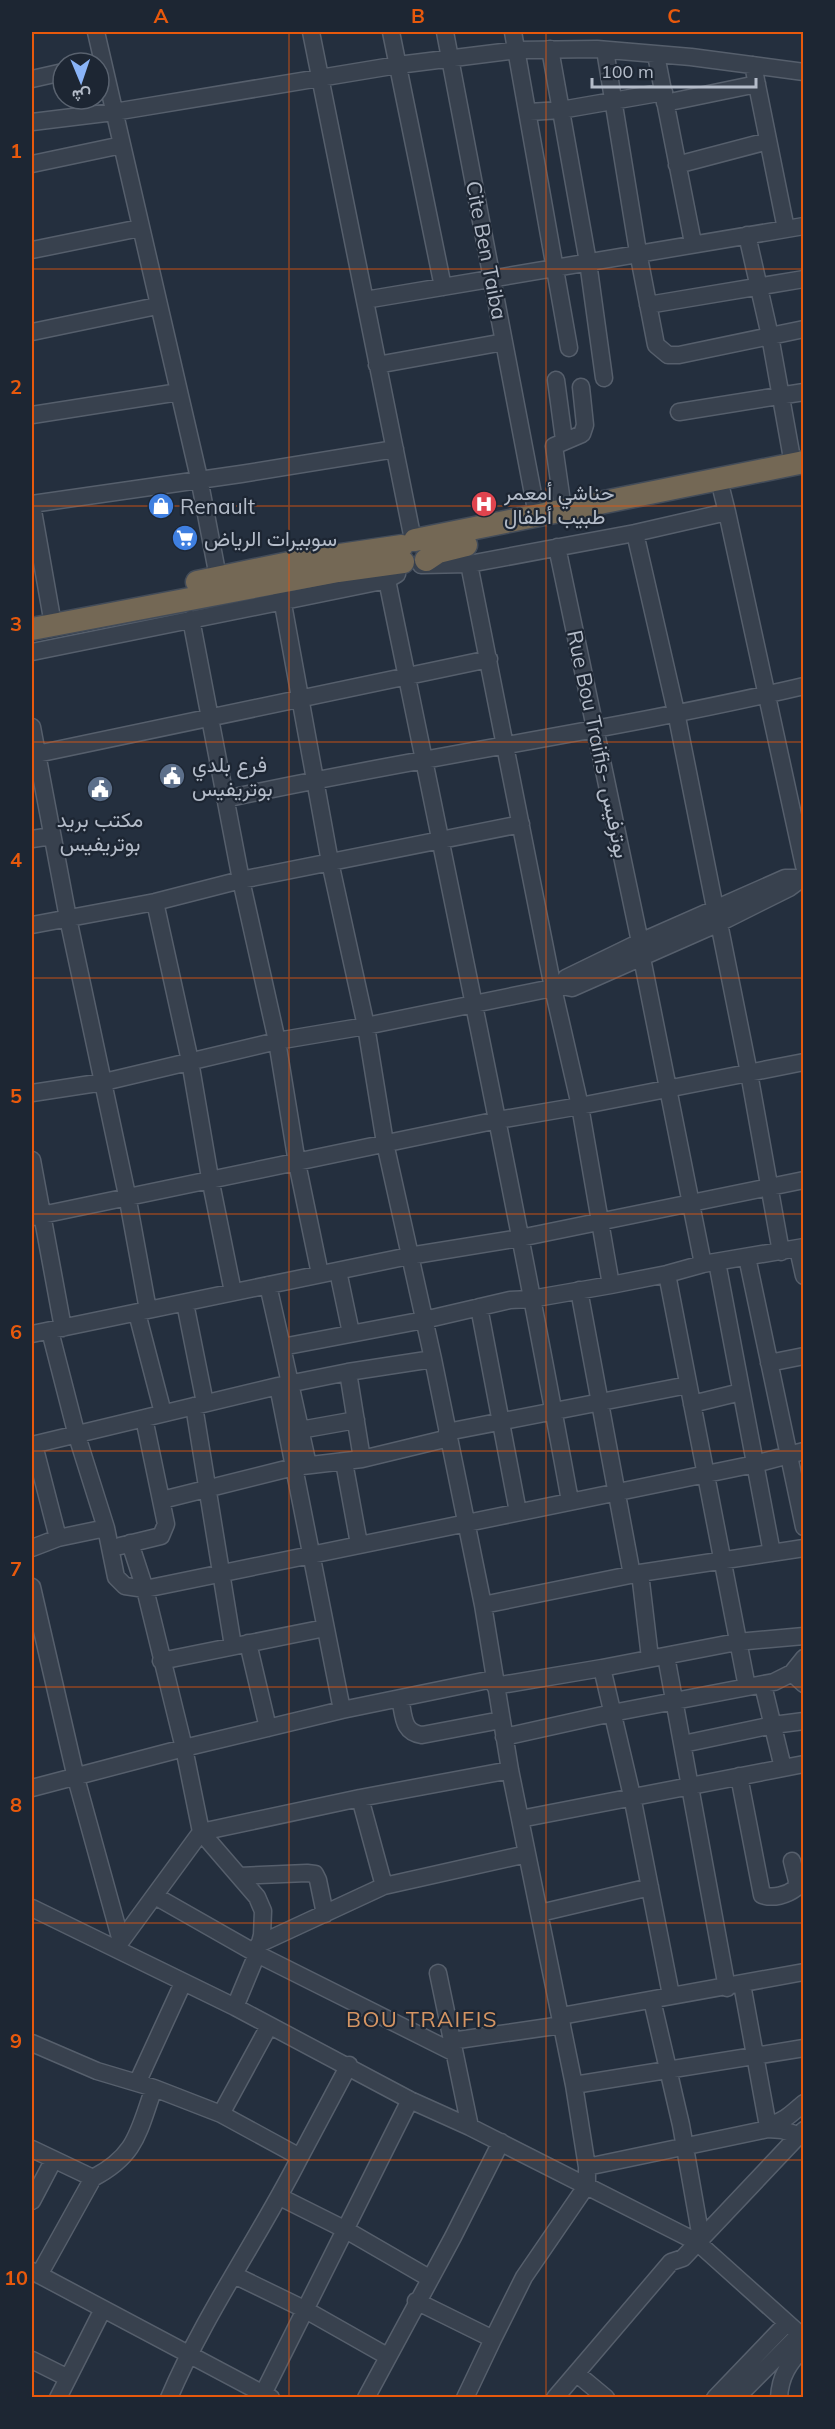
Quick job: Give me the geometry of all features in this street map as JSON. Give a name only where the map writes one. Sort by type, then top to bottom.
[{"type":"highway","points":[[41,615],[299,561],[438,552],[476,542],[725,502],[800,467]]},
{"type":"highway","points":[[32,629],[281,592],[338,570],[413,554],[537,515],[800,467]]},
{"type":"street","points":[[96,32],[99,51]]},
{"type":"street","points":[[311,32],[395,448],[413,554]]},
{"type":"street","points":[[391,32],[443,287]]},
{"type":"street","name":"Cite Ben Taiba","points":[[377,365],[504,342],[445,32]]},
{"type":"street","points":[[513,32],[569,348]]},
{"type":"street","points":[[550,49],[588,262],[604,378]]},
{"type":"street","points":[[32,122],[114,112],[398,65],[518,50],[605,50],[804,72]]},
{"type":"street","points":[[605,50],[612,102],[656,345],[668,355],[679,355],[804,329]]},
{"type":"street","points":[[656,55],[693,243]]},
{"type":"street","points":[[753,65],[786,229]]},
{"type":"street","points":[[32,79],[51,75]]},
{"type":"street","points":[[529,112],[561,110],[757,84]]},
{"type":"street","points":[[111,101],[157,306],[199,478],[218,577]]},
{"type":"street","points":[[678,165],[768,141]]},
{"type":"street","points":[[32,164],[122,145]]},
{"type":"street","points":[[365,300],[638,252],[804,226]]},
{"type":"street","points":[[32,250],[140,228]]},
{"type":"street","points":[[747,235],[770,336],[780,395],[800,467]]},
{"type":"street","points":[[648,305],[804,279]]},
{"type":"street","points":[[32,332],[157,306]]},
{"type":"street","points":[[504,342],[537,515]]},
{"type":"street","points":[[556,380],[564,440]]},
{"type":"street","points":[[563,509],[554,446],[582,434],[585,425],[581,387]]},
{"type":"street","points":[[32,415],[179,392]]},
{"type":"street","points":[[679,412],[804,392]]},
{"type":"street","points":[[41,615],[32,504],[199,478],[242,474],[395,448]]},
{"type":"street","points":[[32,1093],[104,1082],[277,1041],[366,1026],[557,986],[566,978],[641,950],[717,916],[785,878],[802,874],[725,502],[635,533],[469,564],[413,554]]},
{"type":"street","points":[[635,533],[676,712],[749,1073],[781,1252]]},
{"type":"street","name":"Rue Bou Traifis- بوترفيس","points":[[557,547],[597,728],[693,1202],[741,1392],[772,1553]]},
{"type":"street","points":[[32,652],[191,619],[281,592],[387,580],[413,554]]},
{"type":"street","points":[[469,564],[521,824],[557,986],[611,1285]]},
{"type":"street","points":[[387,580],[425,759],[472,1004],[498,1120],[570,1501]]},
{"type":"street","points":[[281,592],[330,862],[366,1026],[385,1143],[433,1359],[483,1605],[502,1728],[574,2085],[587,2167],[586,2185],[524,2277],[465,2397]]},
{"type":"street","points":[[191,619],[241,880],[277,1041],[297,1163],[320,1274]]},
{"type":"street","points":[[34,754],[489,659]]},
{"type":"street","points":[[225,799],[804,686]]},
{"type":"street","points":[[32,727],[34,754],[127,1196],[142,1312],[163,1413]]},
{"type":"street","points":[[32,925],[155,902],[241,880],[521,824]]},
{"type":"street","points":[[32,839],[51,836]]},
{"type":"street","points":[[155,902],[190,1061],[233,1292]]},
{"type":"street","points":[[37,1216],[210,1178],[297,1163],[498,1120],[804,1062]]},
{"type":"street","points":[[32,1160],[37,1216],[77,1436],[106,1528],[116,1577],[125,1586],[145,1589],[755,1464],[796,1452]]},
{"type":"street","points":[[32,1334],[409,1256],[520,1238],[769,1185],[804,1180]]},
{"type":"street","points":[[282,1347],[424,1320],[510,1300],[531,1299],[611,1285],[710,1263],[801,1248],[804,1276]]},
{"type":"street","points":[[747,1257],[770,1363],[796,1452],[804,1527]]},
{"type":"street","points":[[338,1271],[351,1333]]},
{"type":"street","points":[[667,1274],[737,1642],[773,1725],[783,1768]]},
{"type":"street","points":[[268,1285],[282,1347],[285,1385],[301,1466],[312,1554],[342,1710]]},
{"type":"street","points":[[579,1290],[615,1491],[658,1657],[675,1702],[735,1986],[756,2055],[769,2123],[786,2118],[804,2103]]},
{"type":"street","points":[[185,1303],[200,1405],[209,1489],[223,1573],[241,1645],[268,1728]]},
{"type":"street","points":[[479,1307],[518,1512]]},
{"type":"street","points":[[770,1363],[804,1356]]},
{"type":"street","points":[[58,1538],[33,1445],[285,1385],[348,1372],[433,1359]]},
{"type":"street","points":[[348,1372],[362,1459]]},
{"type":"street","points":[[285,1385],[300,1430],[301,1466]]},
{"type":"street","points":[[162,1500],[301,1466],[362,1459],[448,1435],[553,1410],[688,1385]]},
{"type":"street","points":[[692,1404],[741,1392]]},
{"type":"street","points":[[111,1548],[161,1536],[166,1524],[144,1418]]},
{"type":"street","points":[[300,1430],[356,1420]]},
{"type":"street","points":[[344,1462],[359,1544]]},
{"type":"street","points":[[32,1548],[58,1538],[106,1528]]},
{"type":"street","points":[[130,1543],[145,1589],[184,1748],[201,1832],[261,1905],[262,1923],[258,1949],[235,2007]]},
{"type":"street","points":[[483,1605],[636,1574],[804,1548]]},
{"type":"street","points":[[32,1587],[76,1778],[118,1945]]},
{"type":"street","points":[[161,1661],[325,1628]]},
{"type":"street","points":[[32,1788],[184,1748],[400,1698],[494,1682],[602,1668],[737,1642],[804,1636]]},
{"type":"street","points":[[400,1698],[407,1729],[412,1734],[502,1728],[612,1713],[755,1686],[785,1678],[798,1679],[804,1658]]},
{"type":"street","points":[[602,1668],[632,1796],[671,1995]]},
{"type":"street","points":[[683,1744],[773,1725],[804,1721]]},
{"type":"street","points":[[520,1819],[804,1764]]},
{"type":"street","points":[[118,1945],[201,1832],[360,1798],[510,1770]]},
{"type":"street","points":[[739,1776],[762,1895],[768,1897],[789,1894],[796,1888],[797,1881],[792,1861]]},
{"type":"street","points":[[360,1798],[384,1886]]},
{"type":"street","points":[[258,1949],[384,1886],[527,1854]]},
{"type":"street","points":[[239,1876],[307,1873],[315,1875],[325,1914]]},
{"type":"street","points":[[540,1913],[650,1887]]},
{"type":"street","points":[[155,1896],[452,2047],[671,1995],[735,1986],[804,1972]]},
{"type":"street","points":[[32,1908],[118,1945],[183,1983],[235,2007],[410,2100],[501,2142],[699,2240],[802,2340]]},
{"type":"street","points":[[438,1973],[470,2127]]},
{"type":"street","points":[[138,2081],[183,1983]]},
{"type":"street","points":[[652,2000],[685,2145],[699,2240]]},
{"type":"street","points":[[221,2114],[269,2026]]},
{"type":"street","points":[[32,2043],[97,2071],[138,2081],[221,2114],[300,2157]]},
{"type":"street","points":[[574,2085],[804,2048]]},
{"type":"street","points":[[169,2397],[187,2354],[280,2197],[349,2066]]},
{"type":"street","points":[[154,2088],[131,2148],[111,2169],[93,2178],[35,2273],[265,2396],[304,2309],[410,2100]]},
{"type":"street","points":[[587,2167],[768,2129],[801,2132]]},
{"type":"street","points":[[555,2397],[580,2376],[680,2268],[682,2258],[801,2132]]},
{"type":"street","points":[[366,2397],[501,2142]]},
{"type":"street","points":[[32,2149],[53,2161],[93,2178]]},
{"type":"street","points":[[32,2201],[53,2161]]},
{"type":"street","points":[[280,2197],[346,2230],[429,2278]]},
{"type":"street","points":[[234,2275],[304,2309],[387,2356]]},
{"type":"street","points":[[416,2301],[493,2339]]},
{"type":"street","points":[[58,2397],[103,2309]]},
{"type":"street","points":[[714,2397],[787,2323]]},
{"type":"street","points":[[736,2397],[802,2340]]},
{"type":"street","points":[[779,2397],[779,2385],[783,2374],[802,2340]]},
{"type":"street","points":[[32,2360],[68,2378]]},
{"type":"street","points":[[568,2397],[580,2376]]},
{"type":"street","points":[[580,2376],[606,2397]]},
{"type":"place","name":"حناشي أمعمر طبيب أطفال","points":[[484,504]]},
{"type":"place","name":"Renault","points":[[161,506]]},
{"type":"place","name":"سوبيرات الرياض","points":[[185,538]]},
{"type":"place","name":"فرع بلدي بوتريفيس","points":[[172,776]]},
{"type":"place","name":"مكتب بريد بوتريفيس","points":[[100,789]]},
{"type":"district","name":"BOU TRAIFIS","points":[[422,2019]]}]
